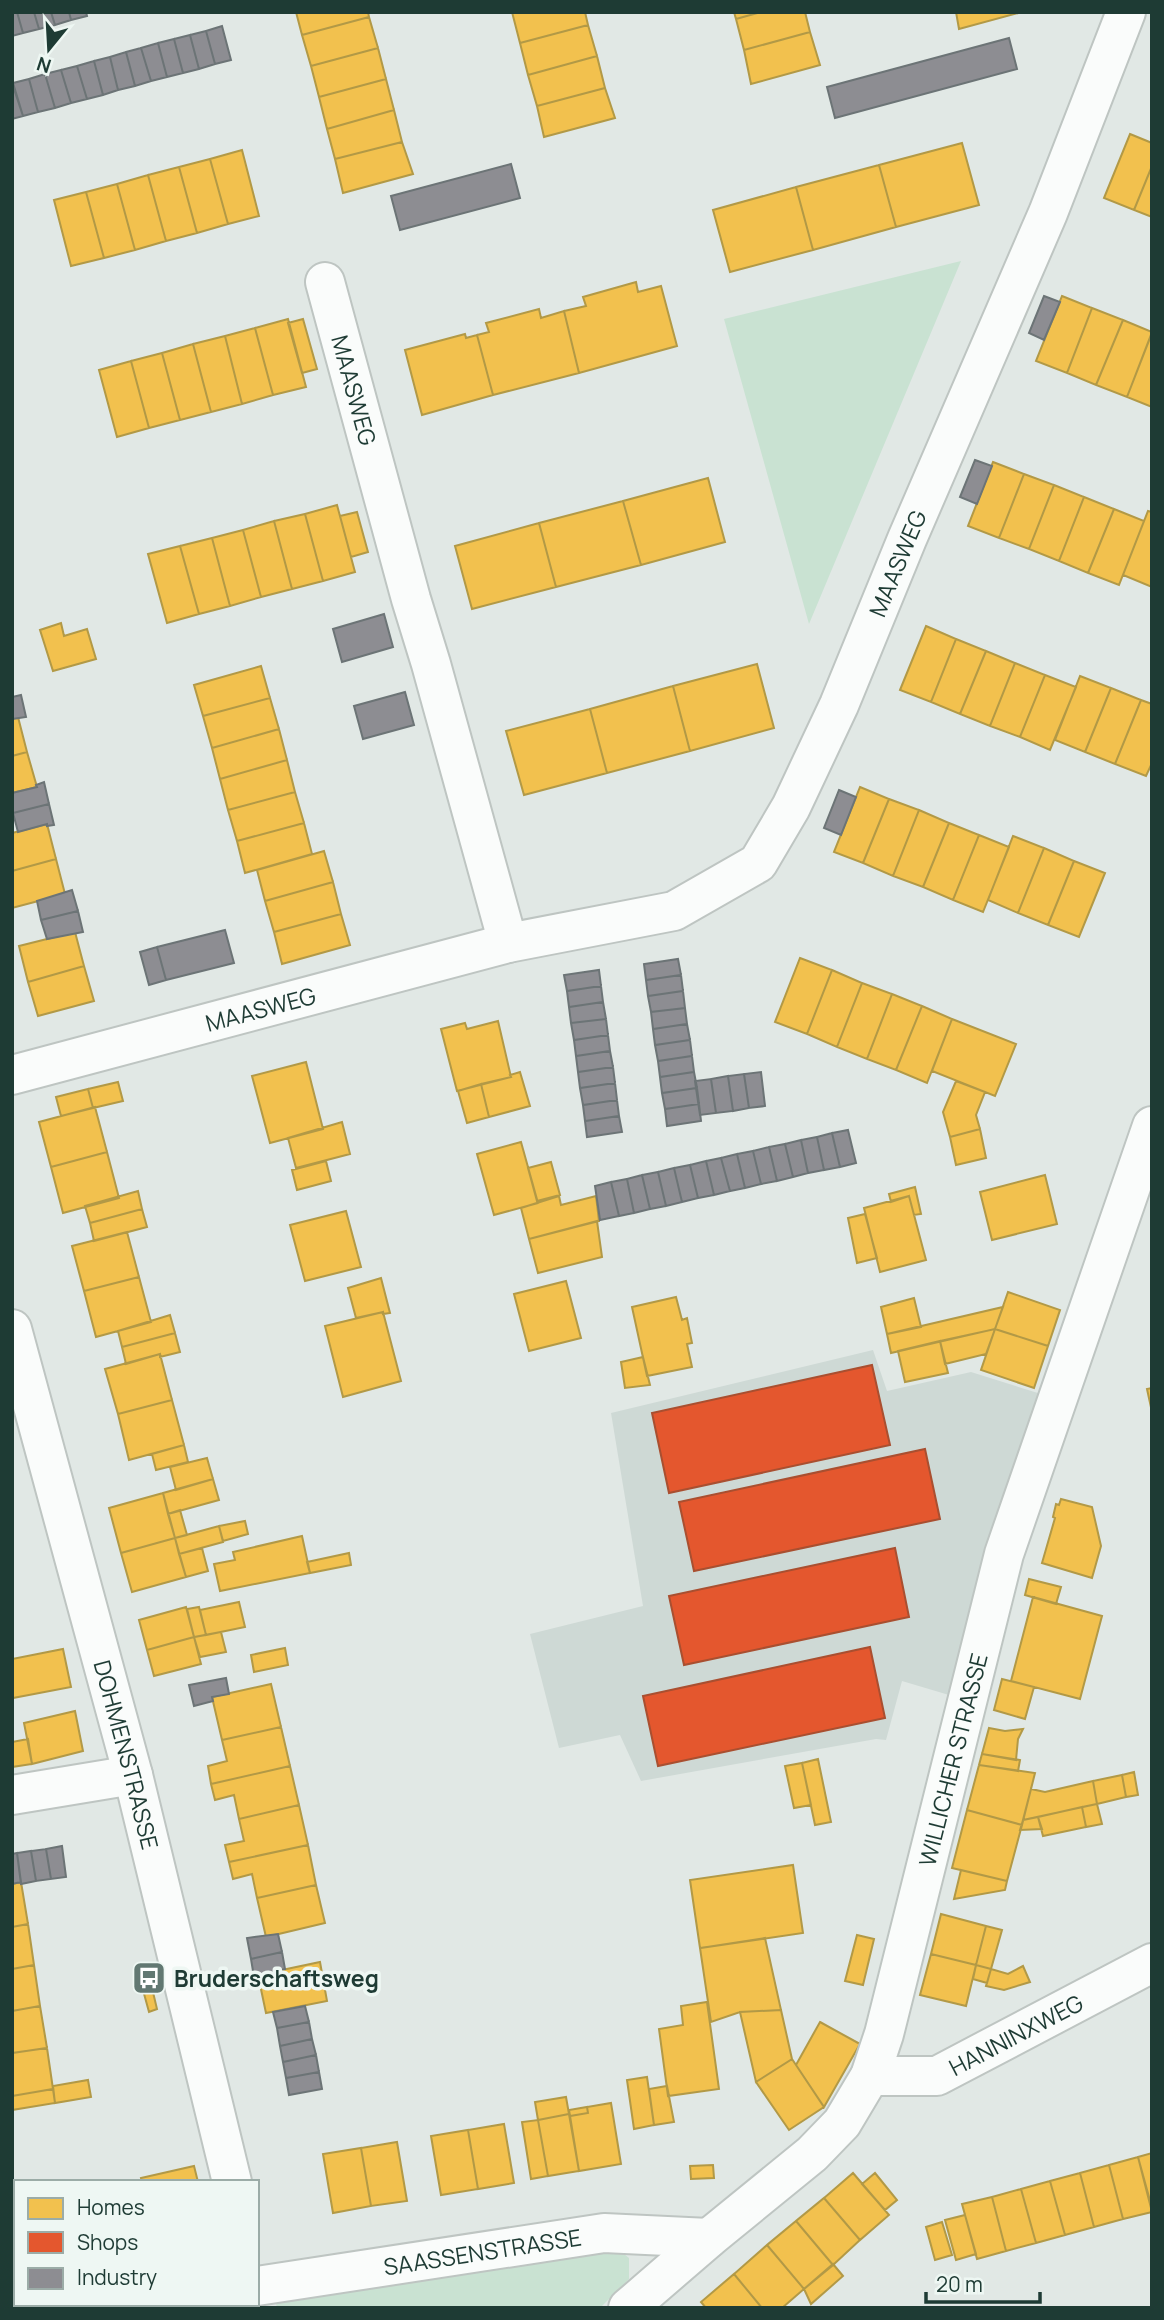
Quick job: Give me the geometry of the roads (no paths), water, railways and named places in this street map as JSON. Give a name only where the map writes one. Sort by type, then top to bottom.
[{"type":"street","name":"MAASWEG","points":[[12,1075],[509,943],[674,911],[758,863],[791,807],[839,705],[912,526],[1048,213],[1126,12]]},
{"type":"street","name":"MAASWEG","points":[[325,282],[411,599],[509,943]]},
{"type":"street","name":"WILLICHER STRASSE","points":[[628,2308],[812,2154],[842,2123],[870,2076],[887,2021],[1004,1554],[1152,1126]]},
{"type":"street","name":"DOHMENSTRASSE","points":[[12,1329],[133,1775],[232,2180]]},
{"type":"street","points":[[12,1795],[133,1775]]},
{"type":"street","name":"HANNINXWEG","points":[[870,2076],[937,2076],[1152,1963]]},
{"type":"street","name":"SAASSENSTRASSE","points":[[259,2286],[604,2233],[709,2238]]},
{"type":"place","name":"Bruderschaftsweg","points":[[149,1978]]}]
